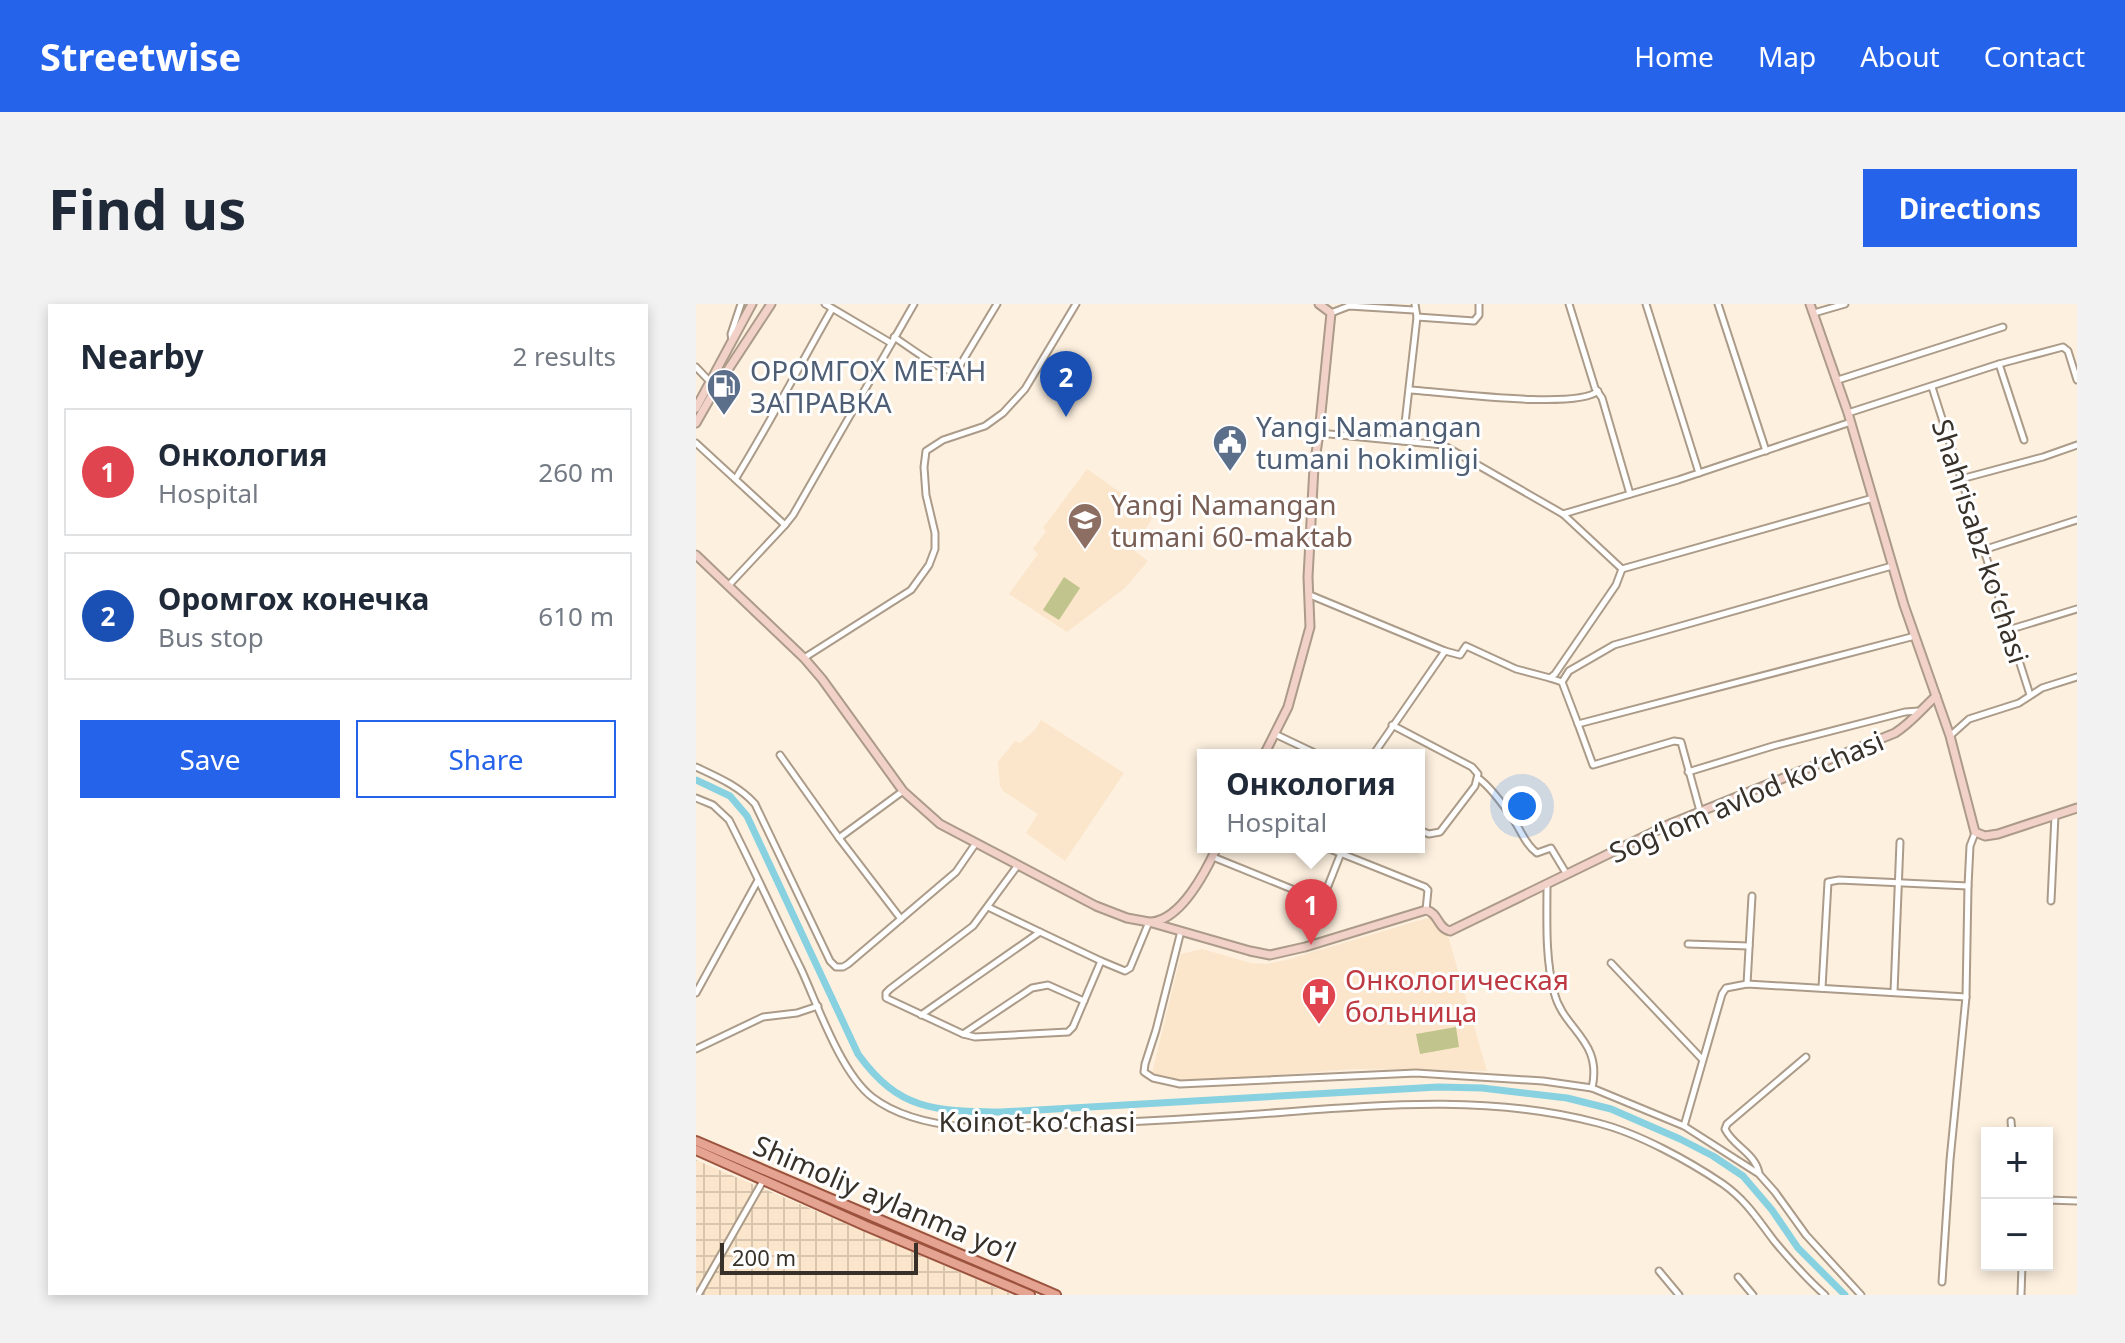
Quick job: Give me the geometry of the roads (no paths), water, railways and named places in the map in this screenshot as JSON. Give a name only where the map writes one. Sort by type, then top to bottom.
[{"type":"main road","name":"Shimoliy aylanma yoʻl","points":[[696,1141],[1056,1295]]},
{"type":"main road","name":"Shimoliy aylanma yoʻl","points":[[696,1150],[1030,1295]]},
{"type":"main road","points":[[866,1226],[870,1215]]},
{"type":"street","points":[[733,342],[731,334],[741,304]]},
{"type":"street","points":[[696,423],[752,304]]},
{"type":"street","points":[[696,408],[771,304]]},
{"type":"street","points":[[825,304],[950,372],[959,367],[997,304]]},
{"type":"street","points":[[728,586],[785,525],[806,494],[914,304]]},
{"type":"street","points":[[804,658],[911,590],[929,565],[935,549],[935,533],[926,495],[926,451],[943,440],[985,426],[1003,413],[1025,389],[1076,304]]},
{"type":"street","points":[[1319,304],[1331,313]]},
{"type":"street","points":[[1331,313],[1349,306],[1415,310],[1474,321],[1479,315],[1479,304]]},
{"type":"street","points":[[1569,304],[1602,398],[1630,494]]},
{"type":"street","points":[[1646,304],[1699,473]]},
{"type":"street","points":[[1718,304],[1766,451]]},
{"type":"street","points":[[1810,304],[1838,380],[1892,566],[1950,736],[1975,832],[1970,846],[1966,997],[1942,1282]]},
{"type":"street","points":[[1814,313],[1845,304]]},
{"type":"street","points":[[736,478],[832,309]]},
{"type":"street","points":[[1403,441],[1415,310]]},
{"type":"street","points":[[1267,749],[1288,707],[1310,627],[1308,577],[1314,467],[1331,313]]},
{"type":"street","points":[[1838,380],[2003,327]]},
{"type":"street","points":[[1848,413],[1999,364],[2064,347],[2077,380]]},
{"type":"street","points":[[1999,364],[2024,440]]},
{"type":"street","points":[[696,367],[713,386]]},
{"type":"street","name":"Shahrisabz koʻchasi","points":[[1932,387],[2030,695]]},
{"type":"street","points":[[1410,390],[1550,401],[1585,398],[1598,391]]},
{"type":"street","points":[[1563,514],[1851,422]]},
{"type":"street","points":[[1319,433],[1443,445],[1563,514],[1622,569]]},
{"type":"street","points":[[696,443],[785,525]]},
{"type":"street","points":[[1961,479],[2077,445]]},
{"type":"street","points":[[1622,569],[1873,498]]},
{"type":"street","points":[[1983,550],[2077,520]]},
{"type":"street","points":[[696,555],[804,658],[903,791],[940,824],[1113,913],[1270,955],[1426,910],[1428,894],[1425,887],[1341,853],[1324,896],[1319,900],[1213,857]]},
{"type":"street","points":[[1562,682],[1569,671],[1614,645],[1892,566]]},
{"type":"street","points":[[1550,678],[1616,585],[1622,569]]},
{"type":"street","points":[[1310,595],[1445,651],[1460,655],[1466,646],[1516,669],[1562,682]]},
{"type":"street","points":[[2008,630],[2077,609]]},
{"type":"street","points":[[1578,724],[1915,636]]},
{"type":"street","points":[[1377,749],[1445,651]]},
{"type":"street","points":[[1950,736],[1969,719],[2019,703],[2042,688],[2077,677]]},
{"type":"street","points":[[1562,682],[1593,765],[1678,741],[1682,744],[1700,811]]},
{"type":"street","name":"Sogʻlom avlod koʻchasi","points":[[1426,910],[1435,914],[1442,927],[1450,931],[1700,811],[1895,733],[1909,724],[1936,696]]},
{"type":"street","points":[[1688,772],[1773,746],[1919,711]]},
{"type":"street","points":[[1392,725],[1477,771],[1475,786],[1440,832],[1425,832]]},
{"type":"street","points":[[1275,734],[1306,749]]},
{"type":"street","points":[[780,755],[901,919]]},
{"type":"street","points":[[696,767],[726,781],[755,804],[833,965],[839,967],[848,964],[961,867],[976,843]]},
{"type":"street","points":[[1478,778],[1513,819],[1531,848],[1537,853],[1551,848],[1566,873]]},
{"type":"street","points":[[839,838],[903,791]]},
{"type":"street","name":"Koinot koʻchasi","points":[[696,798],[713,805],[729,820],[848,1069],[862,1088],[885,1106],[907,1116],[940,1125],[964,1127],[1097,1124],[1393,1104],[1464,1105],[1560,1115],[1624,1132],[1694,1167],[1741,1197],[1795,1266],[1825,1295]]},
{"type":"street","points":[[1975,832],[1985,836],[1998,834],[2077,808]]},
{"type":"street","points":[[2051,901],[2055,814]]},
{"type":"street","points":[[1894,992],[1900,842]]},
{"type":"street","points":[[1149,922],[1172,913],[1197,885],[1215,853]]},
{"type":"street","points":[[1018,865],[964,935],[886,993],[887,1000],[975,1037],[1068,1032],[1073,1027],[1101,961]]},
{"type":"street","points":[[1822,988],[1828,882],[1833,879],[1968,886]]},
{"type":"street","points":[[696,993],[758,881]]},
{"type":"street","points":[[1547,883],[1548,959],[1554,992],[1591,1055],[1595,1074],[1592,1088]]},
{"type":"street","points":[[1747,984],[1752,896]]},
{"type":"street","points":[[988,907],[1122,971],[1128,970],[1149,922]]},
{"type":"street","points":[[1181,931],[1145,1064],[1144,1072],[1149,1077],[1180,1084],[1416,1073],[1543,1081],[1592,1088],[1684,1126],[1759,1174],[1806,1235],[1861,1295]]},
{"type":"street","points":[[920,1015],[1040,932]]},
{"type":"street","points":[[1688,944],[1749,946]]},
{"type":"street","points":[[1611,963],[1703,1060]]},
{"type":"street","points":[[1684,1126],[1723,990],[1747,984],[1966,997]]},
{"type":"street","points":[[963,1034],[1032,988],[1048,985],[1084,1001]]},
{"type":"street","points":[[696,1049],[763,1017],[797,1013],[818,1006]]},
{"type":"street","points":[[1759,1174],[1757,1164],[1728,1135],[1725,1129],[1727,1124],[1806,1057]]},
{"type":"street","points":[[2011,1121],[2012,1127]]},
{"type":"street","points":[[698,1295],[764,1179]]},
{"type":"street","points":[[2053,1200],[2077,1201]]},
{"type":"street","points":[[1659,1271],[1679,1295]]},
{"type":"street","points":[[2021,1295],[2022,1271]]},
{"type":"street","points":[[1738,1277],[1753,1295]]},
{"type":"waterway","points":[[696,780],[730,796],[747,816],[858,1054],[873,1073],[904,1097],[920,1104],[957,1111],[1001,1112],[1438,1087],[1482,1088],[1567,1098],[1611,1109],[1680,1139],[1743,1176],[1772,1210],[1798,1248],[1845,1295]]},
{"type":"place","name":"ОРОМГОХ МЕТАН ЗАПРАВКА","points":[[724,417]]},
{"type":"place","name":"Оромгох конечка","points":[[1066,417]]},
{"type":"place","name":"Yangi Namangan tumani hokimligi","points":[[1230,473]]},
{"type":"place","name":"Yangi Namangan tumani 60-maktab","points":[[1085,551]]},
{"type":"place","name":"Онкология","points":[[1311,945]]},
{"type":"place","name":"Онкологическая больница","points":[[1319,1026]]}]
